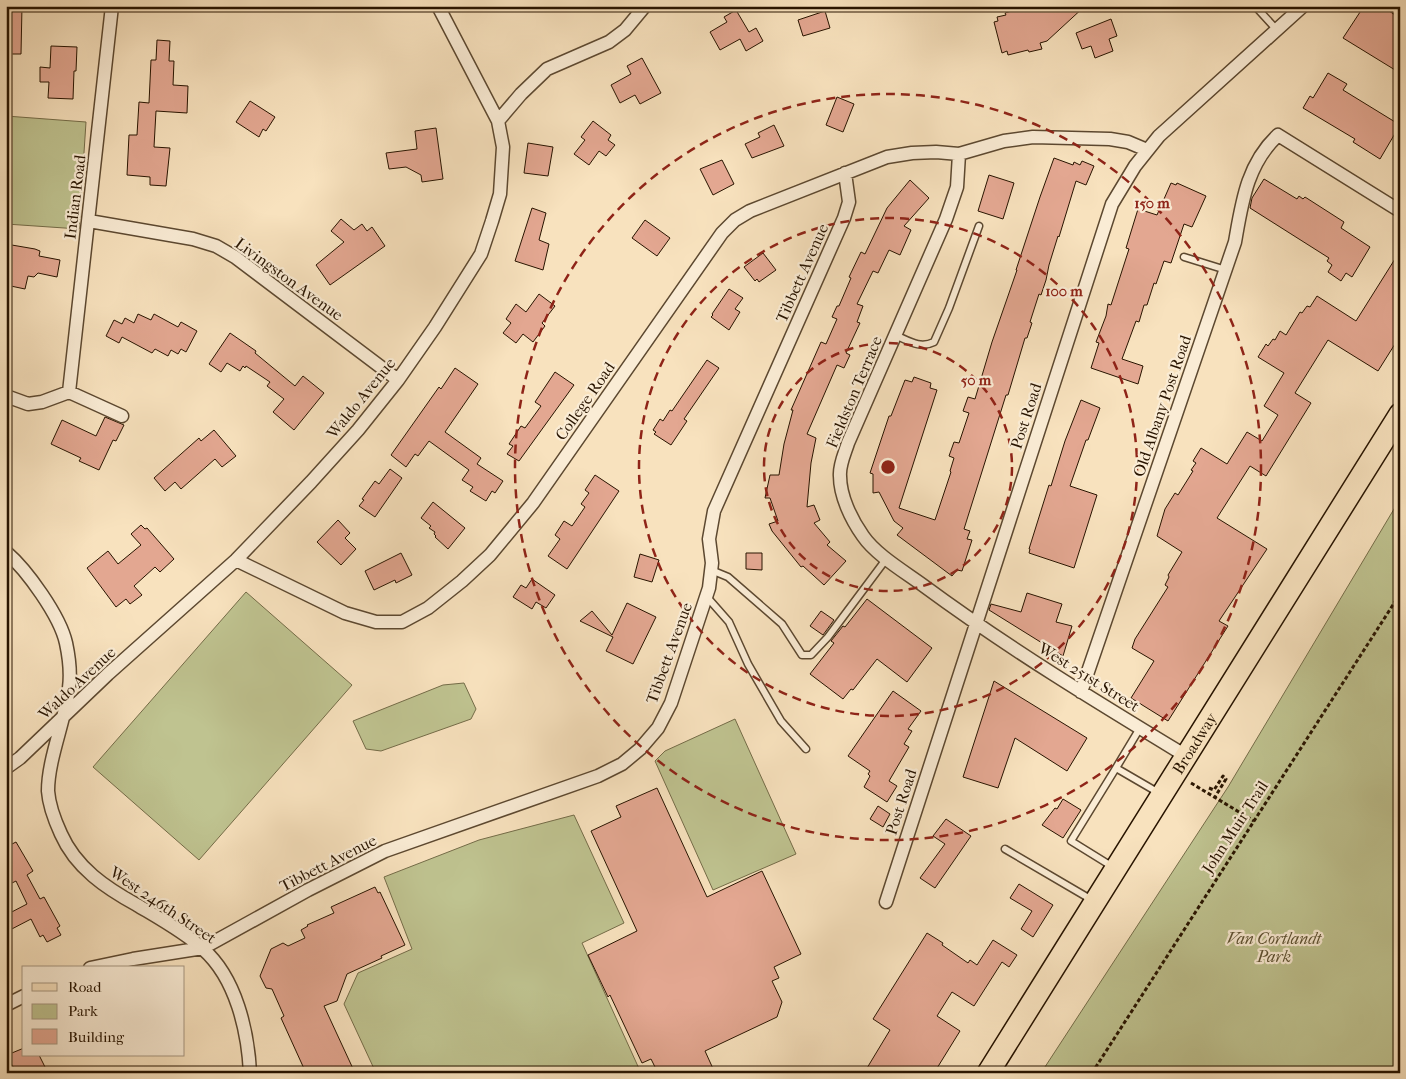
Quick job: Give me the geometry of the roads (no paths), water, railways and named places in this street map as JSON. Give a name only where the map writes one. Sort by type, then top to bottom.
[{"type":"main road","name":"Broadway","points":[[988,1073],[1400,414]]},
{"type":"street","name":"Indian Road","points":[[69,392],[112,6]]},
{"type":"street","name":"Waldo Avenue","points":[[6,768],[236,560],[312,482],[358,430],[398,380],[435,327],[481,254],[500,194],[503,147],[498,122],[438,6]]},
{"type":"street","points":[[498,122],[521,94],[547,69],[609,42],[625,30],[645,6]]},
{"type":"street","name":"Post Road","points":[[886,902],[1112,204],[1135,166],[1172,123],[1303,6]]},
{"type":"street","name":"Old Albany Post Road","points":[[1082,692],[1226,270],[1235,242],[1243,195],[1249,177],[1268,144],[1278,135],[1400,211]]},
{"type":"street","points":[[959,154],[1004,141],[1034,137],[1110,139],[1128,142],[1147,150]]},
{"type":"street","name":"College Road","points":[[236,560],[345,613],[376,622],[402,622],[428,608],[462,581],[490,555],[533,503],[722,233],[735,220],[750,211],[844,172],[886,157],[936,152],[959,154]]},
{"type":"street","name":"Fieldston Terrace","points":[[959,154],[957,187],[946,219],[848,443],[840,475],[846,503],[854,522],[864,537],[887,558],[976,624]]},
{"type":"street","name":"Tibbett Avenue","points":[[100,966],[203,948],[308,890],[385,851],[598,776],[622,764],[640,749],[658,728],[671,703],[707,597],[711,570],[709,539],[714,511],[850,202],[844,172]]},
{"type":"street","name":"Livingston Avenue","points":[[89,221],[193,239],[216,246],[235,257],[398,380]]},
{"type":"street","points":[[6,396],[28,404],[42,402],[69,392],[122,416]]},
{"type":"street","name":"West 246th Street","points":[[6,552],[39,592],[54,616],[66,641],[69,687],[49,772],[48,793],[62,836],[75,857],[95,878],[203,948],[215,962],[239,1007],[247,1034],[250,1073]]},
{"type":"street","name":"West 251st Street","points":[[976,624],[1186,756]]},
{"type":"street","points":[[6,1006],[22,997]]},
{"type":"lane","points":[[1256,6],[1277,30]]},
{"type":"lane","points":[[895,335],[926,346],[934,342],[949,308],[979,226]]},
{"type":"lane","points":[[1184,257],[1226,270]]},
{"type":"lane","points":[[711,570],[728,577],[758,602],[782,624],[802,655],[811,656],[828,637],[887,558]]},
{"type":"lane","points":[[707,597],[729,622],[748,664],[781,721],[806,750]]},
{"type":"lane","points":[[1116,869],[1072,841],[1140,728]]},
{"type":"lane","points":[[1116,768],[1162,795]]},
{"type":"lane","points":[[1005,849],[1095,902]]},
{"type":"park label","name":"Van Cortlandt Park","points":[[1274,947]]}]
